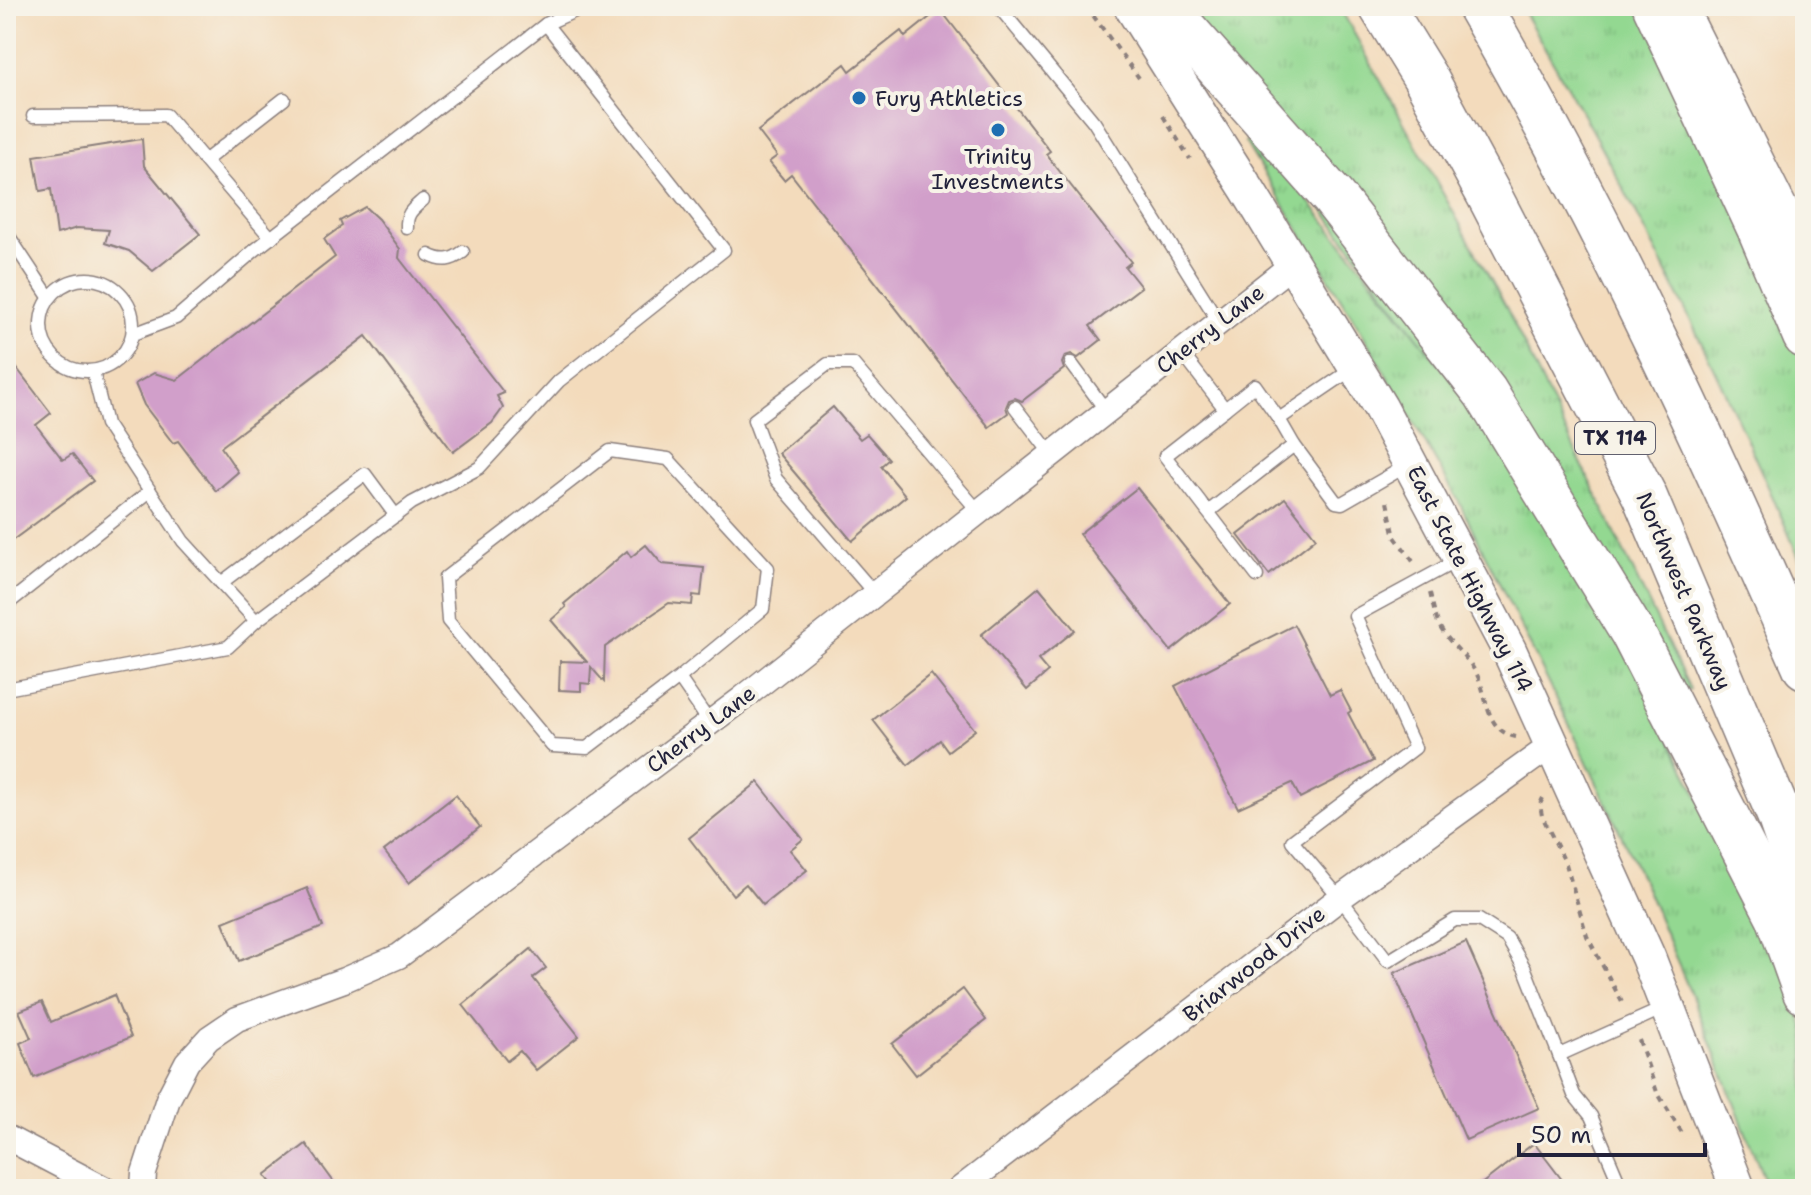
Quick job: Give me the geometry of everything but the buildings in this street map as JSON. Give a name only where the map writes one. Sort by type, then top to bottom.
[{"type":"highway","points":[[1164,6],[1333,197],[1485,392],[1632,632],[1778,916],[1805,992]]},
{"type":"highway","name":"Northwest Parkway","points":[[1381,6],[1426,79],[1490,197],[1644,495],[1779,815],[1805,890]]},
{"type":"highway","points":[[1479,6],[1530,93],[1633,290],[1724,482],[1805,667]]},
{"type":"highway","points":[[1655,6],[1760,230],[1805,336]]},
{"type":"main road","name":"East State Highway 114","points":[[1131,6],[1356,367],[1509,650],[1542,752],[1648,957],[1738,1189]]},
{"type":"main road","points":[[1679,6],[1805,258]]},
{"type":"street","name":"Cherry Lane","points":[[143,1189],[144,1173],[168,1099],[187,1062],[209,1038],[237,1019],[344,980],[399,956],[710,723],[1293,264]]},
{"type":"street","name":"Briarwood Drive","points":[[960,1189],[1340,898],[1542,752]]},
{"type":"street","points":[[6,1137],[105,1189]]},
{"type":"lane","points":[[133,334],[176,318],[271,238],[546,24],[586,6]]},
{"type":"lane","points":[[712,6],[722,6]]},
{"type":"lane","points":[[998,6],[1094,122],[1219,322]]},
{"type":"lane","points":[[6,689],[228,647],[256,621],[412,503],[479,468],[559,381],[724,250],[546,24]]},
{"type":"lane","points":[[206,160],[284,99]]},
{"type":"lane","points":[[33,116],[166,115],[271,238]]},
{"type":"lane","points":[[407,228],[406,218],[423,200]]},
{"type":"lane","points":[[6,232],[49,297]]},
{"type":"lane","points":[[429,255],[439,260],[452,260],[463,252]]},
{"type":"lane","points":[[92,278],[120,292],[129,306],[133,334],[119,360],[93,372],[78,371],[64,366],[53,357],[44,343],[40,327],[42,312],[49,297],[61,286],[92,278]]},
{"type":"lane","points":[[1181,352],[1225,409]]},
{"type":"lane","points":[[1071,363],[1107,412]]},
{"type":"lane","points":[[875,594],[776,479],[754,420],[828,364],[853,364],[979,512]]},
{"type":"lane","points":[[1279,419],[1356,367]]},
{"type":"lane","points":[[93,372],[106,424],[183,541],[256,621]]},
{"type":"lane","points":[[1257,576],[1165,456],[1255,385],[1336,502],[1342,503],[1410,464]]},
{"type":"lane","points":[[1015,407],[1052,455]]},
{"type":"lane","points":[[1208,512],[1294,445]]},
{"type":"lane","points":[[610,451],[668,459],[768,568],[763,609],[679,678],[587,748],[552,746],[448,621],[445,578],[610,451]]},
{"type":"lane","points":[[221,583],[365,474],[396,516]]},
{"type":"lane","points":[[6,605],[150,491]]},
{"type":"lane","points":[[1461,558],[1355,616],[1415,748],[1292,841],[1388,961],[1455,920],[1479,920],[1507,938],[1525,969],[1574,1095],[1591,1116],[1622,1189]]},
{"type":"lane","points":[[679,678],[710,723]]},
{"type":"lane","points":[[1559,1055],[1667,1006]]},
{"type":"path","points":[[1387,502],[1395,537],[1423,579],[1441,628],[1470,662],[1479,678],[1488,714],[1508,735],[1521,738],[1542,752],[1548,791],[1540,804],[1542,816],[1566,864],[1587,936],[1632,1022],[1657,1092],[1686,1139]]},
{"type":"green space","points":[[1173,6],[1339,6],[1506,307],[1690,689],[1681,694]]},
{"type":"green space","points":[[1520,6],[1644,6],[1774,281],[1805,357],[1805,572],[1673,284],[1599,144]]},
{"type":"green space","points":[[1255,133],[1462,393],[1602,603],[1783,967],[1805,1029],[1805,1189],[1768,1189],[1647,890],[1572,730],[1457,498],[1361,331],[1245,142]]},
{"type":"place","name":"Fury Athletics","points":[[859,98]]},
{"type":"place","name":"Trinity Investments","points":[[998,130]]}]
